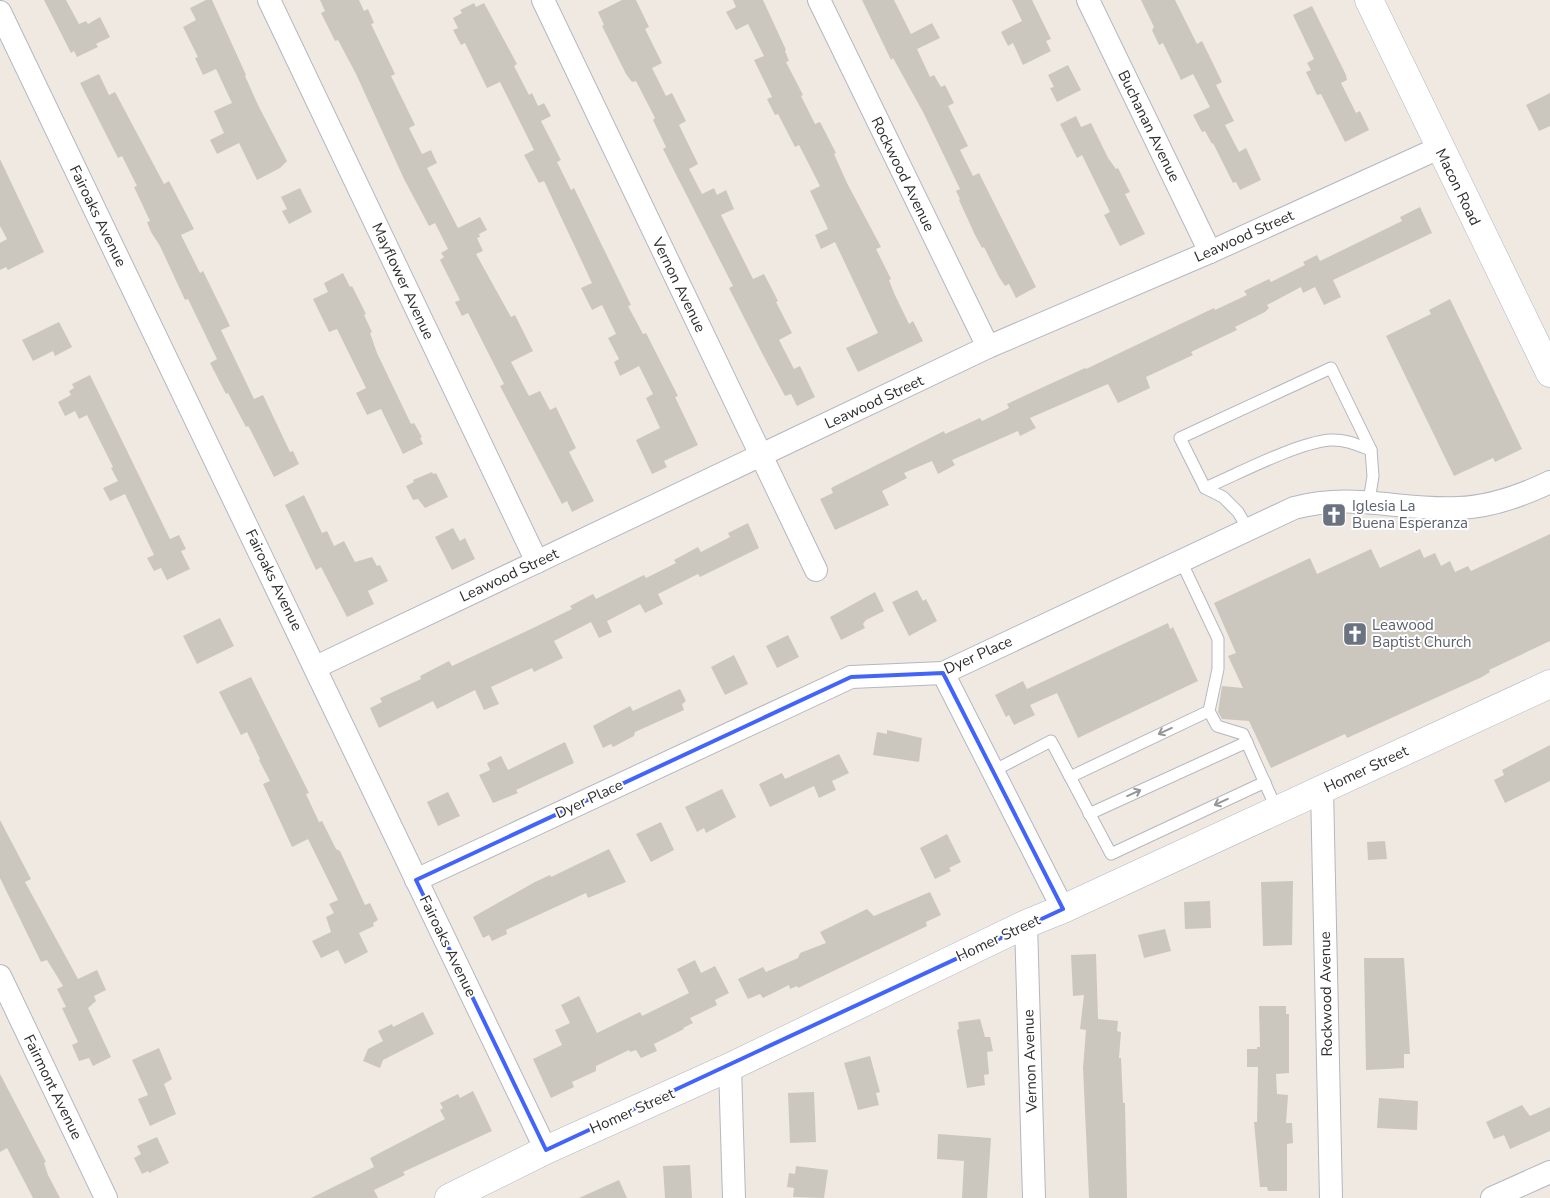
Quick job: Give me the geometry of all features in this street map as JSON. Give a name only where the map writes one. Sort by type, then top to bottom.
[{"type":"street","name":"Mayflower Avenue","points":[[269,0],[537,562]]},
{"type":"street","name":"Vernon Avenue","points":[[543,0],[816,570]]},
{"type":"street","name":"Rockwood Avenue","points":[[819,0],[988,348]]},
{"type":"street","name":"Buchanan Avenue","points":[[1088,0],[1210,252]]},
{"type":"street","name":"Macon Road","points":[[1369,0],[1439,148],[1547,358]]},
{"type":"street","name":"Fairoaks Avenue","points":[[0,12],[316,667],[546,1150]]},
{"type":"street","name":"Leawood Street","points":[[316,667],[988,348],[1210,252],[1439,148]]},
{"type":"street","name":"Dyer Place","points":[[416,880],[851,677],[943,673],[1294,508],[1313,503],[1340,500],[1369,501],[1431,508],[1475,507],[1506,500],[1550,482]]},
{"type":"street","points":[[943,673],[1063,909]]},
{"type":"street","name":"Homer Street","points":[[449,1198],[546,1150],[730,1068],[1026,924],[1063,909],[1550,684]]},
{"type":"street","name":"Rockwood Avenue","points":[[1322,789],[1331,1198]]},
{"type":"street","name":"Vernon Avenue","points":[[1026,924],[1034,1198]]},
{"type":"street","name":"Fairmont Avenue","points":[[0,976],[106,1198]]},
{"type":"street","points":[[730,1068],[734,1198]]},
{"type":"street","points":[[1492,1198],[1550,1172]]},
{"type":"lane","points":[[1248,529],[1238,512],[1223,497],[1204,488],[1180,438],[1332,368],[1371,450],[1373,476],[1369,501]]},
{"type":"lane","points":[[1204,488],[1301,448],[1330,440],[1351,442],[1371,450]]},
{"type":"lane","points":[[1181,561],[1218,639],[1218,669],[1209,710],[1217,726],[1243,734],[1277,810]]},
{"type":"lane","points":[[1070,777],[1209,710]]},
{"type":"lane","points":[[993,771],[1051,741],[1110,854],[1265,782]]},
{"type":"lane","points":[[1089,814],[1247,742]]},
{"type":"highlighted area","points":[[943,673],[1063,909],[546,1150],[416,880],[851,677]]},
{"type":"building","points":[[44,0],[66,0],[79,24],[86,21],[88,24],[100,17],[110,37],[96,44],[98,47],[77,57],[74,51],[71,53]]},
{"type":"building","points":[[206,0],[212,0],[258,105],[287,161],[280,168],[257,180],[239,143],[217,154],[210,140],[224,133],[214,111],[232,103],[216,69],[203,75],[195,58],[198,57],[183,27],[196,20],[190,8]]},
{"type":"building","points":[[320,0],[359,0],[364,11],[368,9],[374,23],[371,24],[395,74],[391,76],[415,125],[409,128],[422,154],[431,150],[437,163],[427,168],[458,228],[480,217],[487,230],[479,234],[480,237],[477,238],[483,251],[476,254],[511,317],[515,315],[533,351],[511,362],[529,396],[540,391],[550,410],[556,407],[576,448],[569,452],[594,501],[572,512],[567,501],[562,504],[500,386],[504,384],[468,313],[462,316],[455,302],[460,300],[440,260],[444,257],[441,253],[448,249],[435,223],[429,226],[404,179],[356,74],[338,40],[335,41],[321,13],[325,11]]},
{"type":"building","points":[[622,0],[636,0],[649,27],[645,29],[662,63],[652,68],[666,96],[672,93],[686,121],[679,125],[698,164],[689,169],[702,194],[714,188],[717,195],[726,190],[734,209],[721,215],[753,279],[764,274],[792,333],[779,340],[794,369],[800,366],[815,397],[797,406],[791,394],[785,396],[762,353],[729,288],[733,286],[663,149],[666,147],[653,120],[655,118],[636,81],[632,82],[626,74],[602,26],[604,25],[598,12]]},
{"type":"building","points":[[733,0],[763,0],[786,50],[789,61],[786,62],[803,95],[801,96],[815,124],[820,122],[836,153],[834,154],[847,183],[881,247],[876,249],[891,279],[889,280],[894,293],[909,324],[913,321],[923,341],[858,372],[846,348],[878,333],[835,242],[821,249],[815,235],[828,229],[810,191],[820,186],[799,145],[795,147],[778,114],[775,115],[767,99],[772,97],[754,60],[764,56],[748,24],[736,30],[726,12],[736,7]]},
{"type":"building","points":[[862,0],[894,0],[911,34],[932,23],[940,38],[917,49],[930,77],[934,75],[941,87],[945,85],[954,103],[948,106],[968,146],[960,150],[973,176],[979,173],[1036,287],[1016,298],[1009,284],[1005,286],[999,277],[984,247],[982,248],[975,235],[956,191],[960,189],[923,112],[893,58],[891,60]]},
{"type":"building","points":[[1012,0],[1032,0],[1051,39],[1046,41],[1051,51],[1023,65],[1013,43],[1008,46],[1001,32],[1022,21]]},
{"type":"building","points":[[1141,0],[1175,0],[1197,44],[1202,41],[1222,82],[1216,85],[1234,121],[1225,125],[1239,152],[1246,148],[1261,180],[1240,190],[1236,182],[1233,183],[1213,143],[1205,131],[1202,132],[1193,115],[1210,107],[1193,74],[1181,80],[1163,43],[1159,45],[1152,30],[1154,27]]},
{"type":"building","points":[[474,3],[476,7],[484,3],[517,64],[514,66],[529,95],[532,93],[538,106],[544,103],[551,116],[541,121],[561,160],[557,162],[571,190],[574,188],[631,305],[628,306],[643,334],[646,333],[678,396],[675,397],[698,445],[664,461],[667,467],[652,474],[636,440],[660,428],[646,398],[653,394],[639,366],[620,376],[614,362],[619,359],[608,338],[616,334],[602,305],[592,310],[581,288],[592,283],[544,181],[539,183],[524,155],[534,150],[500,82],[487,88],[465,43],[461,45],[453,30],[458,28],[453,18],[462,13],[460,10]]},
{"type":"building","points":[[1312,6],[1346,75],[1347,80],[1341,83],[1356,113],[1360,111],[1369,130],[1345,142],[1321,94],[1317,95],[1306,72],[1311,70],[1307,63],[1314,59],[1293,15]]},
{"type":"building","points":[[1068,65],[1081,90],[1057,102],[1050,88],[1054,87],[1048,75]]},
{"type":"building","points":[[99,74],[109,95],[115,92],[164,184],[169,181],[194,229],[181,235],[200,273],[203,271],[230,326],[221,330],[254,399],[263,395],[290,452],[293,451],[299,464],[274,477],[250,429],[248,426],[246,427],[228,393],[226,394],[210,363],[217,359],[188,299],[185,300],[160,246],[151,232],[147,222],[150,221],[134,187],[137,186],[122,156],[118,158],[80,83]]},
{"type":"building","points":[[1550,93],[1550,126],[1539,131],[1526,105]]},
{"type":"building","points":[[1076,116],[1081,127],[1091,123],[1108,158],[1116,169],[1118,168],[1130,192],[1125,194],[1145,234],[1120,246],[1104,215],[1110,212],[1082,155],[1077,158],[1060,124]]},
{"type":"building","points":[[0,159],[44,252],[8,270],[6,267],[0,270],[0,243],[7,239],[0,226]]},
{"type":"building","points":[[300,188],[312,212],[289,224],[282,211],[287,209],[281,197]]},
{"type":"building","points":[[1420,207],[1432,233],[1333,280],[1341,297],[1324,305],[1315,287],[1303,293],[1301,287],[1267,305],[1269,308],[1265,312],[1235,327],[1237,330],[1191,352],[1193,355],[1146,377],[1150,388],[1118,403],[1108,384],[1030,418],[1036,428],[1020,436],[1018,431],[952,460],[955,465],[938,474],[932,461],[904,473],[907,478],[882,491],[889,505],[835,530],[820,499],[833,493],[831,488],[944,431],[945,434],[980,418],[982,421],[1009,408],[1007,404],[1214,308],[1215,310],[1247,295],[1244,291],[1269,279],[1271,282],[1305,265],[1303,262],[1317,255],[1320,261],[1402,221],[1400,217]]},
{"type":"building","points":[[343,273],[366,314],[364,315],[372,332],[370,333],[377,353],[411,424],[414,423],[422,437],[420,438],[423,444],[403,454],[381,409],[367,415],[356,393],[366,388],[337,329],[329,332],[313,299],[328,292],[324,283]]},
{"type":"building","points":[[1450,299],[1522,449],[1495,462],[1493,458],[1454,476],[1386,336],[1431,314],[1429,310]]},
{"type":"building","points":[[59,322],[72,347],[55,356],[53,351],[33,361],[22,340]]},
{"type":"building","points":[[90,375],[170,539],[179,535],[186,549],[181,551],[190,569],[167,580],[161,568],[154,571],[147,558],[154,555],[125,494],[110,501],[103,488],[118,481],[87,415],[79,419],[75,411],[65,416],[58,402],[71,395],[69,391],[74,388],[72,384]]},
{"type":"building","points":[[432,472],[433,474],[436,473],[448,497],[425,508],[418,499],[413,500],[406,486],[414,482],[413,480]]},
{"type":"building","points":[[304,495],[322,533],[327,531],[334,546],[344,541],[355,562],[372,557],[377,566],[380,565],[388,581],[368,591],[374,604],[347,617],[321,567],[316,570],[285,505]]},
{"type":"building","points":[[748,523],[759,548],[700,577],[698,574],[658,594],[663,604],[645,613],[640,604],[607,621],[612,632],[599,638],[591,622],[554,641],[563,658],[534,672],[532,668],[491,687],[499,704],[484,710],[475,690],[437,709],[433,701],[379,728],[370,708],[382,702],[380,698],[421,679],[420,676],[449,661],[452,666],[572,609],[570,606],[593,594],[596,599],[644,575],[646,578],[676,563],[674,560],[698,547],[701,552],[730,537],[728,533]]},
{"type":"building","points":[[453,528],[460,541],[465,538],[475,559],[452,570],[435,537]]},
{"type":"building","points":[[1550,534],[1550,641],[1489,670],[1490,672],[1482,677],[1347,738],[1345,734],[1271,768],[1249,721],[1222,719],[1218,712],[1222,686],[1243,688],[1228,656],[1236,653],[1214,603],[1310,558],[1317,574],[1371,549],[1380,568],[1420,549],[1424,558],[1435,553],[1441,566],[1450,561],[1455,572],[1468,566],[1471,571]]},
{"type":"building","points":[[917,590],[923,601],[926,599],[937,621],[909,636],[892,602]]},
{"type":"building","points":[[875,592],[884,611],[866,620],[863,624],[865,628],[841,640],[830,617]]},
{"type":"building","points":[[220,618],[234,646],[197,664],[183,636]]},
{"type":"building","points":[[1168,623],[1170,629],[1173,627],[1198,681],[1078,738],[1057,693],[1030,705],[1035,715],[1014,725],[1009,715],[1006,717],[995,695],[1023,681],[1027,689]]},
{"type":"building","points":[[788,635],[799,657],[777,668],[766,646]]},
{"type":"building","points":[[734,655],[748,684],[725,695],[711,667]]},
{"type":"building","points":[[251,677],[309,793],[306,794],[319,822],[322,821],[336,849],[340,851],[365,905],[370,903],[378,920],[373,923],[374,926],[359,933],[368,952],[345,964],[338,950],[321,958],[312,941],[331,932],[326,917],[334,913],[329,904],[338,900],[308,839],[292,847],[263,784],[270,781],[260,759],[247,732],[241,735],[219,692]]},
{"type":"building","points":[[680,689],[686,701],[682,704],[684,710],[635,732],[634,736],[613,747],[611,744],[603,748],[593,726],[630,706],[633,711]]},
{"type":"building","points":[[887,730],[922,738],[919,762],[873,755],[877,732],[887,734]]},
{"type":"building","points":[[565,742],[574,763],[516,790],[518,793],[493,803],[479,775],[490,770],[487,763],[501,756],[508,770]]},
{"type":"building","points":[[1550,745],[1550,781],[1505,803],[1494,780],[1504,775],[1502,770]]},
{"type":"building","points":[[839,754],[849,773],[832,781],[836,790],[819,798],[814,786],[770,807],[759,784],[782,773],[785,779]]},
{"type":"building","points":[[722,789],[736,817],[706,833],[704,828],[697,832],[685,807]]},
{"type":"building","points":[[448,792],[460,816],[438,826],[427,802]]},
{"type":"building","points":[[0,820],[31,879],[25,882],[78,979],[97,970],[106,990],[94,996],[96,1001],[88,1008],[111,1057],[93,1066],[89,1058],[79,1061],[72,1045],[78,1042],[62,1008],[66,1007],[57,989],[63,986],[47,960],[41,962],[0,878]]},
{"type":"building","points":[[661,822],[674,850],[651,862],[636,834]]},
{"type":"building","points":[[947,834],[961,862],[949,868],[951,871],[935,879],[920,848]]},
{"type":"building","points":[[1385,841],[1387,859],[1368,860],[1367,842]]},
{"type":"building","points":[[609,849],[626,882],[588,898],[586,893],[506,930],[507,934],[492,941],[489,935],[483,938],[473,917],[535,882],[550,875],[551,877]]},
{"type":"building","points":[[1293,881],[1292,945],[1263,946],[1261,882]]},
{"type":"building","points":[[930,892],[941,915],[926,922],[927,926],[798,988],[797,986],[790,989],[789,985],[763,998],[760,994],[748,999],[738,979],[763,967],[766,972],[798,958],[800,953],[826,943],[820,932],[867,909],[874,916]]},
{"type":"building","points":[[1210,901],[1211,928],[1185,929],[1184,902]]},
{"type":"building","points":[[1165,929],[1171,951],[1144,958],[1138,935]]},
{"type":"building","points":[[1096,954],[1098,1019],[1118,1021],[1117,1031],[1121,1032],[1119,1058],[1121,1058],[1123,1103],[1125,1103],[1127,1198],[1089,1198],[1083,1068],[1086,1030],[1080,1029],[1084,995],[1073,996],[1071,955]]},
{"type":"building","points":[[1364,958],[1404,958],[1410,1054],[1404,1054],[1404,1068],[1366,1070]]},
{"type":"building","points":[[695,960],[701,973],[715,966],[729,993],[715,1000],[717,1005],[690,1018],[693,1023],[654,1044],[657,1051],[641,1058],[636,1050],[630,1052],[629,1050],[596,1066],[596,1071],[572,1082],[574,1087],[551,1098],[533,1059],[562,1045],[555,1030],[570,1023],[561,1005],[579,996],[597,1033],[640,1012],[642,1016],[689,993],[677,969]]},
{"type":"building","points":[[1259,1006],[1286,1006],[1286,1014],[1289,1014],[1289,1073],[1276,1074],[1277,1094],[1288,1095],[1286,1123],[1292,1123],[1293,1143],[1287,1144],[1287,1191],[1268,1191],[1267,1187],[1260,1187],[1254,1122],[1257,1122],[1258,1067],[1247,1067],[1247,1049],[1257,1049],[1257,1047],[1260,1047]]},
{"type":"building","points":[[423,1012],[434,1034],[383,1060],[380,1068],[363,1061],[368,1049],[383,1041],[378,1031],[392,1024],[393,1027]]},
{"type":"building","points":[[980,1019],[985,1037],[990,1037],[993,1051],[987,1052],[989,1074],[984,1075],[985,1085],[967,1088],[957,1030],[959,1029],[958,1022]]},
{"type":"building","points":[[159,1048],[172,1079],[164,1084],[176,1114],[150,1126],[138,1099],[148,1095],[132,1060]]},
{"type":"building","points":[[870,1056],[880,1092],[876,1093],[879,1105],[858,1110],[844,1063]]},
{"type":"building","points":[[0,1074],[46,1162],[44,1163],[48,1175],[60,1198],[33,1198],[7,1148],[0,1152]]},
{"type":"building","points":[[473,1091],[492,1131],[403,1172],[405,1175],[374,1190],[378,1198],[311,1198],[374,1167],[370,1158],[445,1119],[440,1110],[443,1108],[440,1103],[458,1094],[460,1098]]},
{"type":"building","points":[[814,1092],[816,1142],[790,1143],[788,1093]]},
{"type":"building","points":[[1379,1098],[1418,1101],[1417,1130],[1377,1128]]},
{"type":"building","points":[[1522,1105],[1530,1116],[1550,1107],[1550,1131],[1510,1149],[1504,1135],[1494,1139],[1486,1122]]},
{"type":"building","points":[[938,1134],[991,1138],[987,1198],[962,1198],[964,1161],[937,1159]]},
{"type":"building","points":[[157,1137],[169,1163],[149,1173],[148,1171],[142,1174],[134,1158],[141,1154],[137,1146]]},
{"type":"building","points":[[690,1165],[692,1198],[665,1198],[663,1166]]},
{"type":"building","points":[[796,1166],[828,1170],[824,1198],[793,1197],[794,1188],[787,1187],[789,1173],[795,1174]]},
{"type":"building","points":[[619,1180],[627,1198],[579,1198]]},
{"type":"place","name":"Iglesia La Buena Esperanza","points":[[1334,515]]},
{"type":"place","name":"Leawood Baptist Church","points":[[1355,634]]}]
